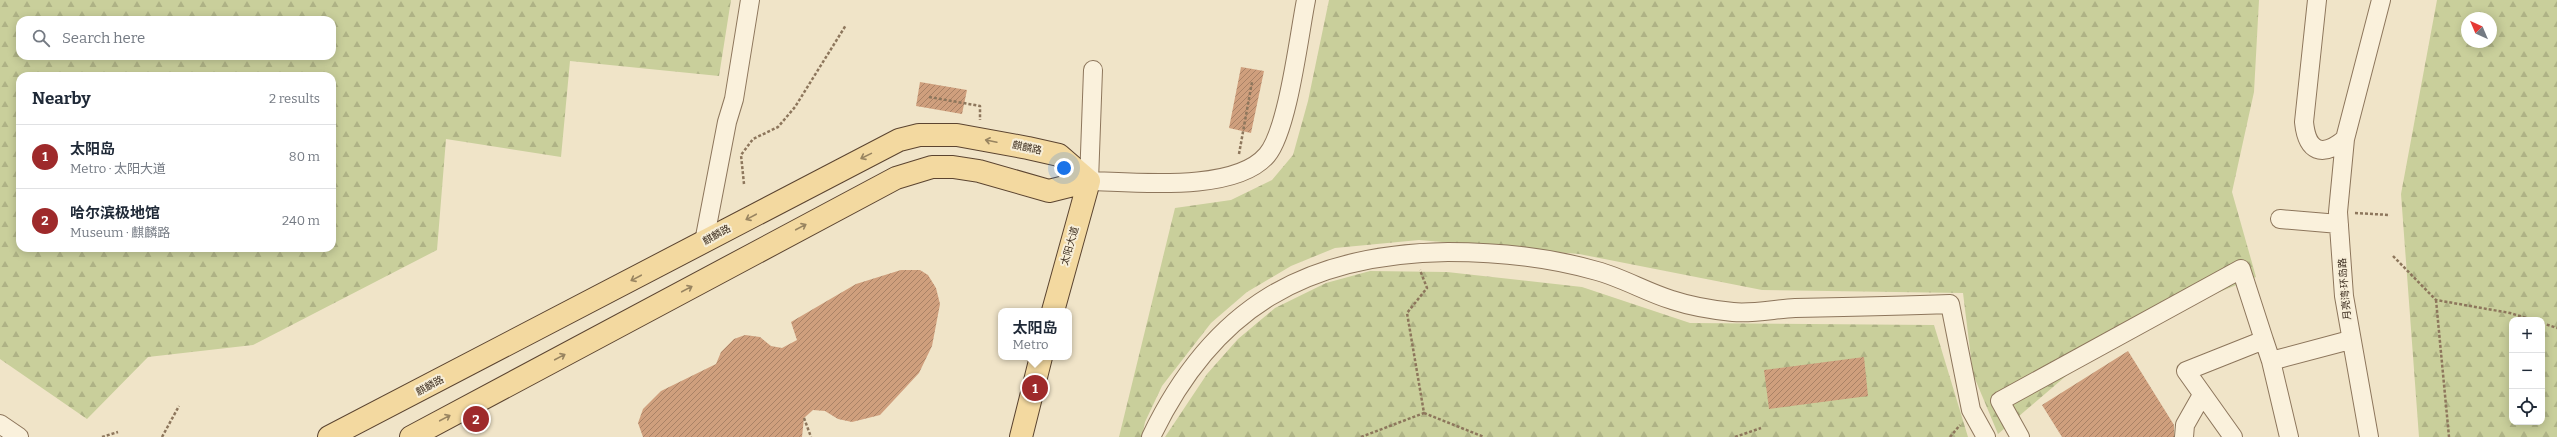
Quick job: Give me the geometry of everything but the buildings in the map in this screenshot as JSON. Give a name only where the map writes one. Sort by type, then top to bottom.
[{"type":"main road","name":"麒麟路","points":[[329,437],[899,140],[938,134],[980,138],[1059,155],[1089,181]]},
{"type":"main road","points":[[411,437],[860,196],[902,176],[932,167],[953,167],[979,171],[1049,191],[1089,181]]},
{"type":"main road","name":"太阳大道","points":[[1054,308],[1089,181]]},
{"type":"main road","points":[[1021,437],[1040,360]]},
{"type":"street","points":[[704,242],[727,122],[734,99],[750,0]]},
{"type":"street","points":[[1093,70],[1089,181],[1178,182],[1235,174],[1251,167],[1267,155],[1275,143],[1282,123],[1306,0]]},
{"type":"street","points":[[2317,0],[2304,113],[2305,132],[2311,144],[2322,150],[2329,151],[2345,139]]},
{"type":"street","name":"月亮湾·环岛路","points":[[2369,437],[2350,340],[2339,218],[2345,139],[2381,0]]},
{"type":"street","points":[[2280,219],[2339,218]]},
{"type":"street","points":[[1151,437],[1162,414],[1187,375],[1220,335],[1241,316],[1307,276],[1359,260],[1412,253],[1489,253],[1563,263],[1597,271],[1629,281],[1672,301],[1734,312],[1950,304],[1971,410],[1986,437]]},
{"type":"street","points":[[2020,437],[2000,401],[2241,269],[2271,361],[2288,437]]},
{"type":"street","points":[[2233,437],[2186,371],[2264,340]]},
{"type":"street","points":[[2271,361],[2350,340]]},
{"type":"street","points":[[2184,437],[2185,425],[2202,394]]},
{"type":"street","points":[[0,424],[19,437]]},
{"type":"path","points":[[744,184],[741,155],[753,139],[778,127],[795,107],[846,25]]},
{"type":"path","points":[[1235,174],[1252,82]]},
{"type":"path","points":[[929,97],[980,106],[980,138]]},
{"type":"path","points":[[2339,218],[2390,215]]},
{"type":"path","points":[[1412,253],[1427,288],[1407,313],[1424,413]]},
{"type":"path","points":[[2393,256],[2436,300],[2510,313],[2523,317]]},
{"type":"path","points":[[2436,300],[2449,437]]},
{"type":"path","points":[[2545,324],[2557,328]]},
{"type":"path","points":[[162,437],[179,406]]},
{"type":"path","points":[[1361,437],[1424,413],[1484,437]]},
{"type":"path","points":[[804,418],[811,437]]},
{"type":"path","points":[[1735,437],[1761,428]]},
{"type":"path","points":[[102,437],[118,432]]},
{"type":"green space","points":[[0,0],[731,0],[719,76],[570,61],[561,157],[446,139],[437,250],[253,345],[148,357],[87,419],[0,359]]},
{"type":"green space","points":[[1329,0],[2259,0],[2254,92],[2232,192],[2256,277],[2114,335],[1998,434],[1973,374],[1963,293],[1762,290],[1579,254],[1419,240],[1335,248],[1291,266],[1247,292],[1211,323],[1162,386],[1145,422],[1142,437],[1119,437],[1175,208],[1231,200],[1272,180],[1293,155],[1308,101]]},
{"type":"green space","points":[[2437,0],[2557,0],[2557,437],[2419,437],[2401,194]]},
{"type":"green space","points":[[1370,271],[1447,272],[1582,287],[1690,323],[1934,325],[1968,437],[1165,437],[1207,374],[1238,339],[1275,308],[1326,283]]},
{"type":"place","name":"太阳岛","points":[[1035,388]]},
{"type":"place","name":"哈尔滨极地馆","points":[[476,419]]}]
